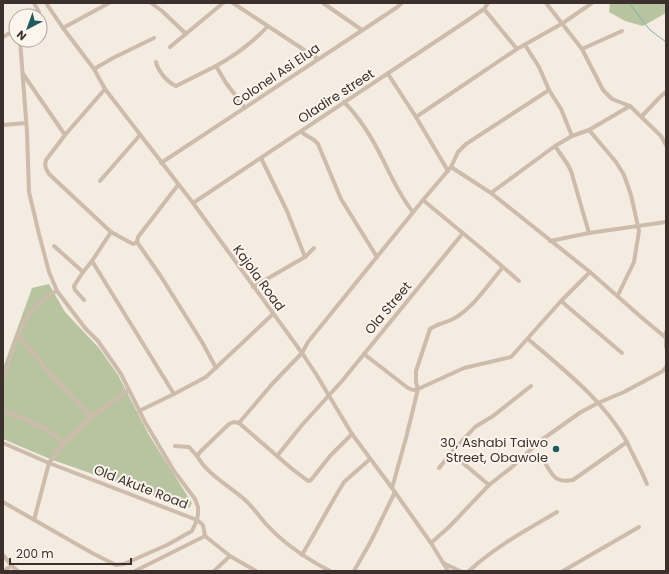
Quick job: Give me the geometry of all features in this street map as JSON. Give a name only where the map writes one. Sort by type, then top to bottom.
[{"type":"street","name":"Kajola Road","points":[[46,3],[94,69],[105,89],[193,203],[302,353],[352,434],[395,492],[448,571]]},
{"type":"street","points":[[63,28],[109,3]]},
{"type":"street","points":[[151,3],[162,11],[186,34]]},
{"type":"street","points":[[170,47],[223,3]]},
{"type":"street","points":[[234,3],[318,59]]},
{"type":"street","points":[[323,3],[362,30]]},
{"type":"street","name":"Colonel Asi Elua","points":[[161,163],[402,3]]},
{"type":"street","points":[[546,3],[582,49],[603,90],[612,99],[630,106],[642,116],[666,145]]},
{"type":"street","points":[[416,117],[517,49],[563,23],[592,3]]},
{"type":"street","points":[[486,5],[517,49]]},
{"type":"street","name":"Oladire street","points":[[193,203],[388,74],[486,5]]},
{"type":"street","points":[[156,62],[161,73],[176,86],[236,54],[256,39],[268,26]]},
{"type":"street","points":[[582,49],[622,31]]},
{"type":"street","points":[[94,69],[154,38]]},
{"type":"street","points":[[525,45],[539,67],[572,136]]},
{"type":"street","points":[[3,502],[97,556],[116,565],[124,564],[167,545],[192,531],[197,520],[198,507],[195,499],[174,471],[139,411],[121,374],[98,341],[85,328],[57,291],[49,272],[29,192],[20,48]]},
{"type":"street","points":[[216,66],[226,84],[245,108]]},
{"type":"street","points":[[22,74],[65,135]]},
{"type":"street","points":[[388,74],[448,171]]},
{"type":"street","points":[[105,89],[65,135],[46,160],[46,169],[70,194],[111,232],[133,244],[137,242]]},
{"type":"street","points":[[239,424],[277,379],[302,353],[308,342],[448,171],[458,152],[466,144],[549,90]]},
{"type":"street","points":[[642,116],[666,92]]},
{"type":"street","points":[[344,102],[361,121],[403,199],[413,212]]},
{"type":"street","points":[[491,193],[555,146],[572,136],[589,130],[630,106]]},
{"type":"street","points":[[3,125],[26,123]]},
{"type":"street","points":[[589,130],[616,162],[624,175],[638,226],[639,236],[636,256],[618,296]]},
{"type":"street","points":[[301,132],[318,144],[341,199],[377,257]]},
{"type":"street","points":[[100,181],[140,135]]},
{"type":"street","points":[[555,146],[571,171],[589,233]]},
{"type":"street","points":[[261,158],[287,211],[305,257]]},
{"type":"street","points":[[451,167],[491,193],[590,272],[641,317],[666,334],[666,347]]},
{"type":"street","points":[[137,242],[138,238],[178,185]]},
{"type":"street","points":[[423,200],[519,282]]},
{"type":"street","points":[[550,241],[589,233],[666,222]]},
{"type":"street","points":[[84,300],[75,290],[74,286],[111,232]]},
{"type":"street","name":"Ola Street","points":[[277,456],[302,425],[329,396],[463,233]]},
{"type":"street","points":[[137,242],[160,275],[202,342],[216,368]]},
{"type":"street","points":[[54,246],[83,272]]},
{"type":"street","points":[[253,287],[305,257],[314,248]]},
{"type":"street","points":[[92,261],[174,394]]},
{"type":"street","points":[[392,488],[418,389],[416,382],[416,371],[430,329],[452,319],[464,311],[503,267]]},
{"type":"street","points":[[364,354],[408,388],[413,390],[464,368],[511,357],[528,340],[561,301],[590,272]]},
{"type":"street","points":[[3,381],[18,335],[28,316],[38,302],[57,291]]},
{"type":"street","points":[[561,301],[622,353]]},
{"type":"street","points":[[139,411],[206,377],[273,314]]},
{"type":"street","points":[[18,335],[48,371],[90,417]]},
{"type":"street","points":[[528,340],[587,389],[620,429],[648,484]]},
{"type":"street","points":[[430,543],[449,527],[489,485],[512,467],[540,441],[571,419],[598,403],[624,392],[663,371],[666,367]]},
{"type":"street","points":[[439,468],[475,427],[493,416],[531,386]]},
{"type":"street","points":[[34,520],[49,463],[64,443],[90,417],[129,390]]},
{"type":"street","points":[[3,411],[43,427],[64,443]]},
{"type":"street","points":[[197,456],[204,447],[229,424],[234,422],[239,424],[308,481],[311,480],[330,456],[352,434]]},
{"type":"street","points":[[545,463],[558,481],[572,480],[627,442]]},
{"type":"street","name":"Old Akute Road","points":[[3,443],[49,463],[197,520],[203,525],[204,536],[230,556],[256,571]]},
{"type":"street","points":[[175,446],[189,447],[200,462],[255,509],[266,524],[284,541],[302,555],[330,571]]},
{"type":"street","points":[[451,453],[489,485]]},
{"type":"street","points":[[302,555],[344,482],[370,459]]},
{"type":"street","points":[[354,571],[371,541],[395,492]]},
{"type":"street","points":[[469,571],[483,558],[505,543],[557,512]]},
{"type":"street","points":[[563,571],[639,527]]},
{"type":"street","points":[[135,571],[204,536]]},
{"type":"street","points":[[3,555],[18,571]]},
{"type":"street","points":[[214,571],[230,556]]},
{"type":"street","points":[[442,562],[460,571]]},
{"type":"street","points":[[3,571],[12,566]]},
{"type":"green space","points":[[610,3],[665,3],[666,13],[643,26],[625,21],[609,12]]},
{"type":"green space","points":[[49,284],[65,312],[99,348],[118,375],[149,435],[192,503],[189,508],[50,459],[3,439],[3,368],[32,288]]},
{"type":"waterway","points":[[629,3],[650,30],[666,42]]},
{"type":"place","name":"30, Ashabi Taiwo Street, Obawole","points":[[556,449]]}]
